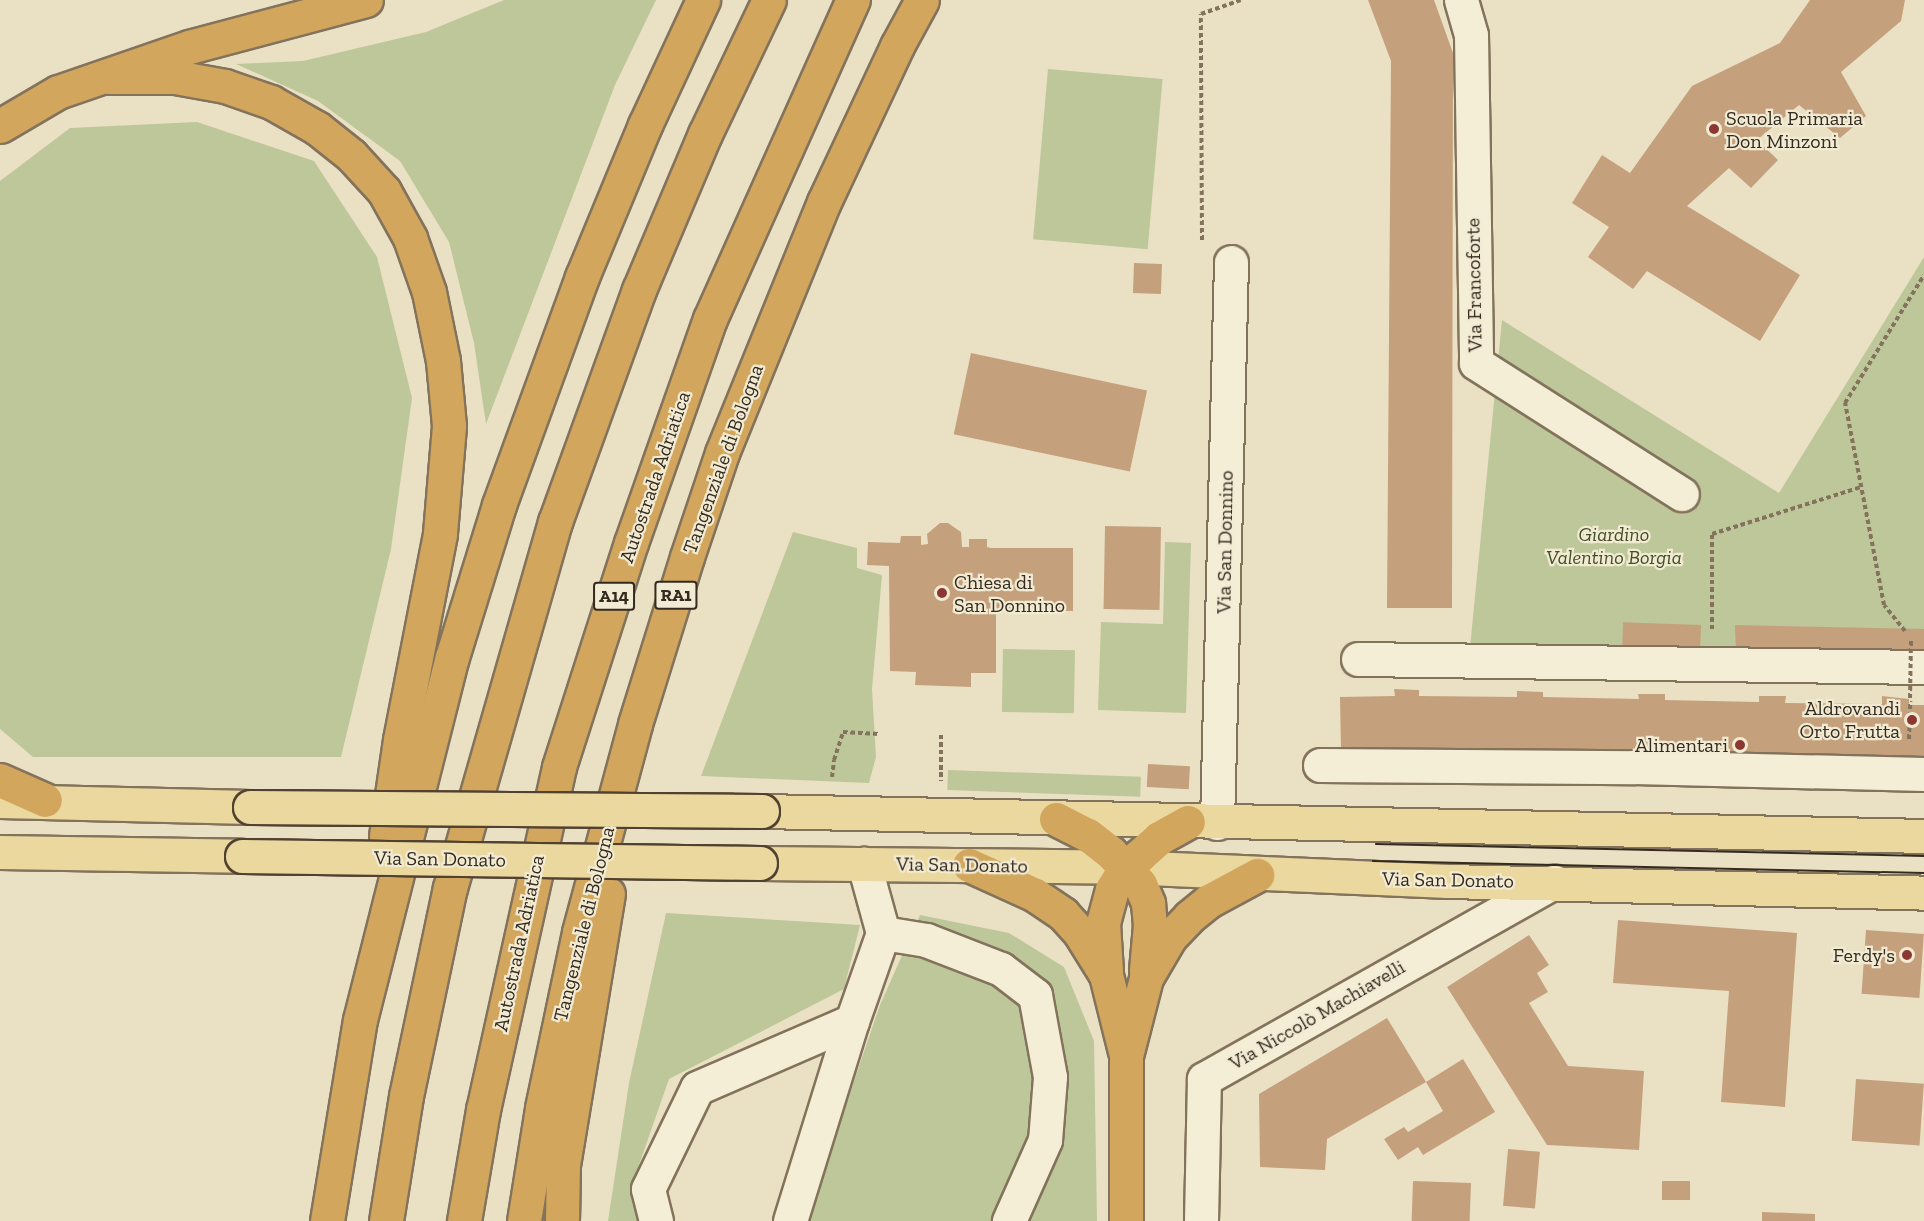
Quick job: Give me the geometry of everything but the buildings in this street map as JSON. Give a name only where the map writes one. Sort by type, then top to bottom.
[{"type":"highway","points":[[0,126],[58,92],[109,77],[189,47],[366,0]]},
{"type":"highway","points":[[360,1020],[452,657],[499,505],[582,277],[645,126],[703,0]]},
{"type":"highway","points":[[386,1221],[406,1096],[450,888],[555,522],[639,290],[705,134],[769,0]]},
{"type":"highway","name":"Autostrada Adriatica","points":[[464,1221],[483,1110],[559,767],[631,543],[710,319],[853,0]]},
{"type":"highway","name":"Tangenziale di Bologna","points":[[524,1221],[542,1108],[579,932],[635,724],[715,474],[742,400],[824,202],[897,46],[922,0]]},
{"type":"highway","points":[[109,77],[175,77],[225,86],[272,102],[317,128],[351,155],[384,191],[410,238],[429,292],[443,361],[449,426],[445,487],[426,618],[400,740],[360,1020],[327,1221]]},
{"type":"highway","points":[[562,1221],[563,1166],[635,724]]},
{"type":"highway","points":[[0,780],[45,800]]},
{"type":"highway","points":[[1056,819],[1088,835],[1126,867],[1140,885],[1148,903],[1150,925],[1146,978],[1126,1056]]},
{"type":"highway","points":[[1126,1221],[1126,1056],[1106,975],[1103,923],[1112,888],[1126,867],[1159,838],[1203,823]]},
{"type":"highway","points":[[969,865],[1035,895],[1063,914],[1080,933],[1106,975]]},
{"type":"highway","points":[[1146,978],[1170,937],[1189,917],[1209,901],[1257,875]]},
{"type":"main road","points":[[0,801],[45,800],[250,807],[762,811],[1203,823],[1924,836]]},
{"type":"main road","name":"Via San Donato","points":[[0,852],[1126,867],[1257,875],[1924,893]]},
{"type":"street","name":"Via Francoforte","points":[[1461,0],[1471,35],[1476,363],[1682,494]]},
{"type":"street","name":"Via San Donnino","points":[[1203,823],[1231,262]]},
{"type":"street","points":[[1358,659],[1918,652]]},
{"type":"street","points":[[1320,765],[1634,767],[1924,774]]},
{"type":"street","points":[[790,1221],[852,1021],[883,933],[864,864]]},
{"type":"street","name":"Via Niccolò Machiavelli","points":[[1202,1221],[1204,1079],[1554,882]]},
{"type":"street","points":[[883,933],[926,940],[1001,969],[1035,995],[1050,1077],[1045,1140],[1009,1221]]},
{"type":"street","points":[[656,1221],[648,1190],[697,1088],[852,1021]]},
{"type":"path","points":[[1202,244],[1201,14],[1241,0]]},
{"type":"path","points":[[1910,698],[1918,652],[1884,605],[1845,403],[1924,275]]},
{"type":"path","points":[[1712,639],[1712,534],[1861,487]]},
{"type":"path","points":[[834,760],[843,732],[879,734]]},
{"type":"path","points":[[940,735],[940,760]]},
{"type":"green space","points":[[504,0],[656,0],[615,85],[486,424],[474,343],[449,242],[400,161],[318,101],[236,64],[303,61],[426,32]]},
{"type":"green space","points":[[1048,69],[1163,79],[1148,249],[1033,239]]},
{"type":"green space","points":[[197,122],[314,161],[377,257],[412,398],[391,549],[341,757],[33,757],[0,729],[0,181],[70,128]]},
{"type":"green space","name":"Giardino Valentino Borgia","points":[[1924,257],[1924,684],[1467,678],[1502,320],[1779,493]]},
{"type":"green space","points":[[793,532],[857,548],[857,568],[882,575],[872,689],[876,757],[869,783],[701,776]]},
{"type":"green space","points":[[1165,542],[1191,543],[1186,713],[1098,710],[1101,622],[1163,624]]},
{"type":"green space","points":[[1003,649],[1075,650],[1074,713],[1002,712]]},
{"type":"green space","points":[[948,770],[1141,777],[1140,797],[947,790]]},
{"type":"green space","points":[[666,913],[860,925],[844,989],[669,1079],[633,1182],[643,1221],[608,1221],[629,1083]]},
{"type":"green space","points":[[920,915],[1009,933],[1064,967],[1094,1041],[1097,1221],[806,1221],[880,1005]]},
{"type":"tram line","points":[[1376,844],[1924,856]]},
{"type":"tram line","points":[[1373,861],[1924,873]]},
{"type":"place","name":"Scuola Primaria Don Minzoni","points":[[1714,129]]},
{"type":"place","name":"Chiesa di San Donnino","points":[[942,593]]},
{"type":"place","name":"Aldrovandi Orto Frutta","points":[[1912,720]]},
{"type":"place","name":"Alimentari","points":[[1740,745]]},
{"type":"place","name":"Ferdy's","points":[[1907,955]]}]
